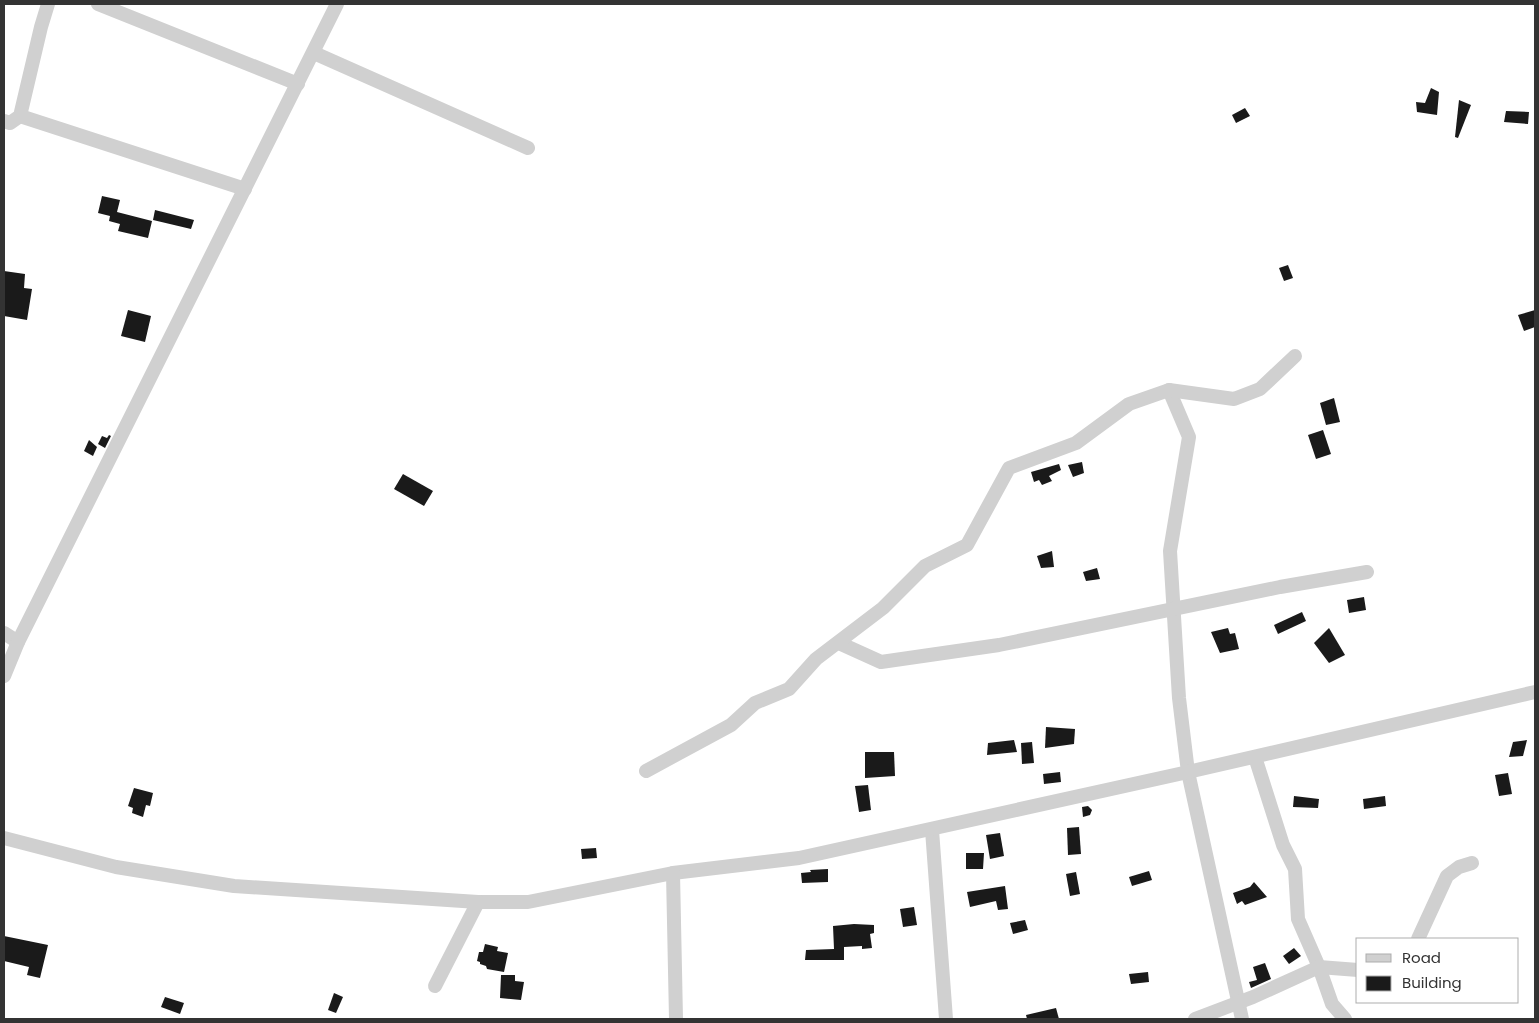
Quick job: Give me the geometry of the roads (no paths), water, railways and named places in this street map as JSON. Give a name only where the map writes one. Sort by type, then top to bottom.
[{"type":"street","points":[[4,122],[10,123],[20,116],[48,4]]},
{"type":"street","points":[[98,4],[298,84]]},
{"type":"street","points":[[4,676],[18,642],[337,4]]},
{"type":"street","points":[[314,53],[528,148]]},
{"type":"street","points":[[20,116],[245,189]]},
{"type":"street","points":[[646,770],[731,725],[755,703],[789,689],[816,659],[883,608],[924,566],[967,545],[1009,468],[1076,443],[1129,404],[1169,390],[1234,399],[1260,389],[1295,356]]},
{"type":"street","points":[[1169,390],[1189,437],[1170,551],[1179,698],[1188,772],[1242,1019]]},
{"type":"street","points":[[839,642],[881,662],[999,645],[1280,587],[1367,572]]},
{"type":"street","points":[[4,633],[18,642]]},
{"type":"street","points":[[4,838],[116,867],[234,886],[478,902],[528,902],[673,873],[799,858],[932,830],[1535,692]]},
{"type":"street","points":[[1255,757],[1283,845],[1295,869],[1298,919],[1319,967],[1332,1004],[1346,1019]]},
{"type":"street","points":[[932,830],[946,1019]]},
{"type":"street","points":[[1418,938],[1446,876],[1459,867],[1472,862]]},
{"type":"street","points":[[673,873],[676,1019]]},
{"type":"street","points":[[435,986],[478,902]]},
{"type":"street","points":[[1195,1019],[1319,967],[1356,970]]}]
